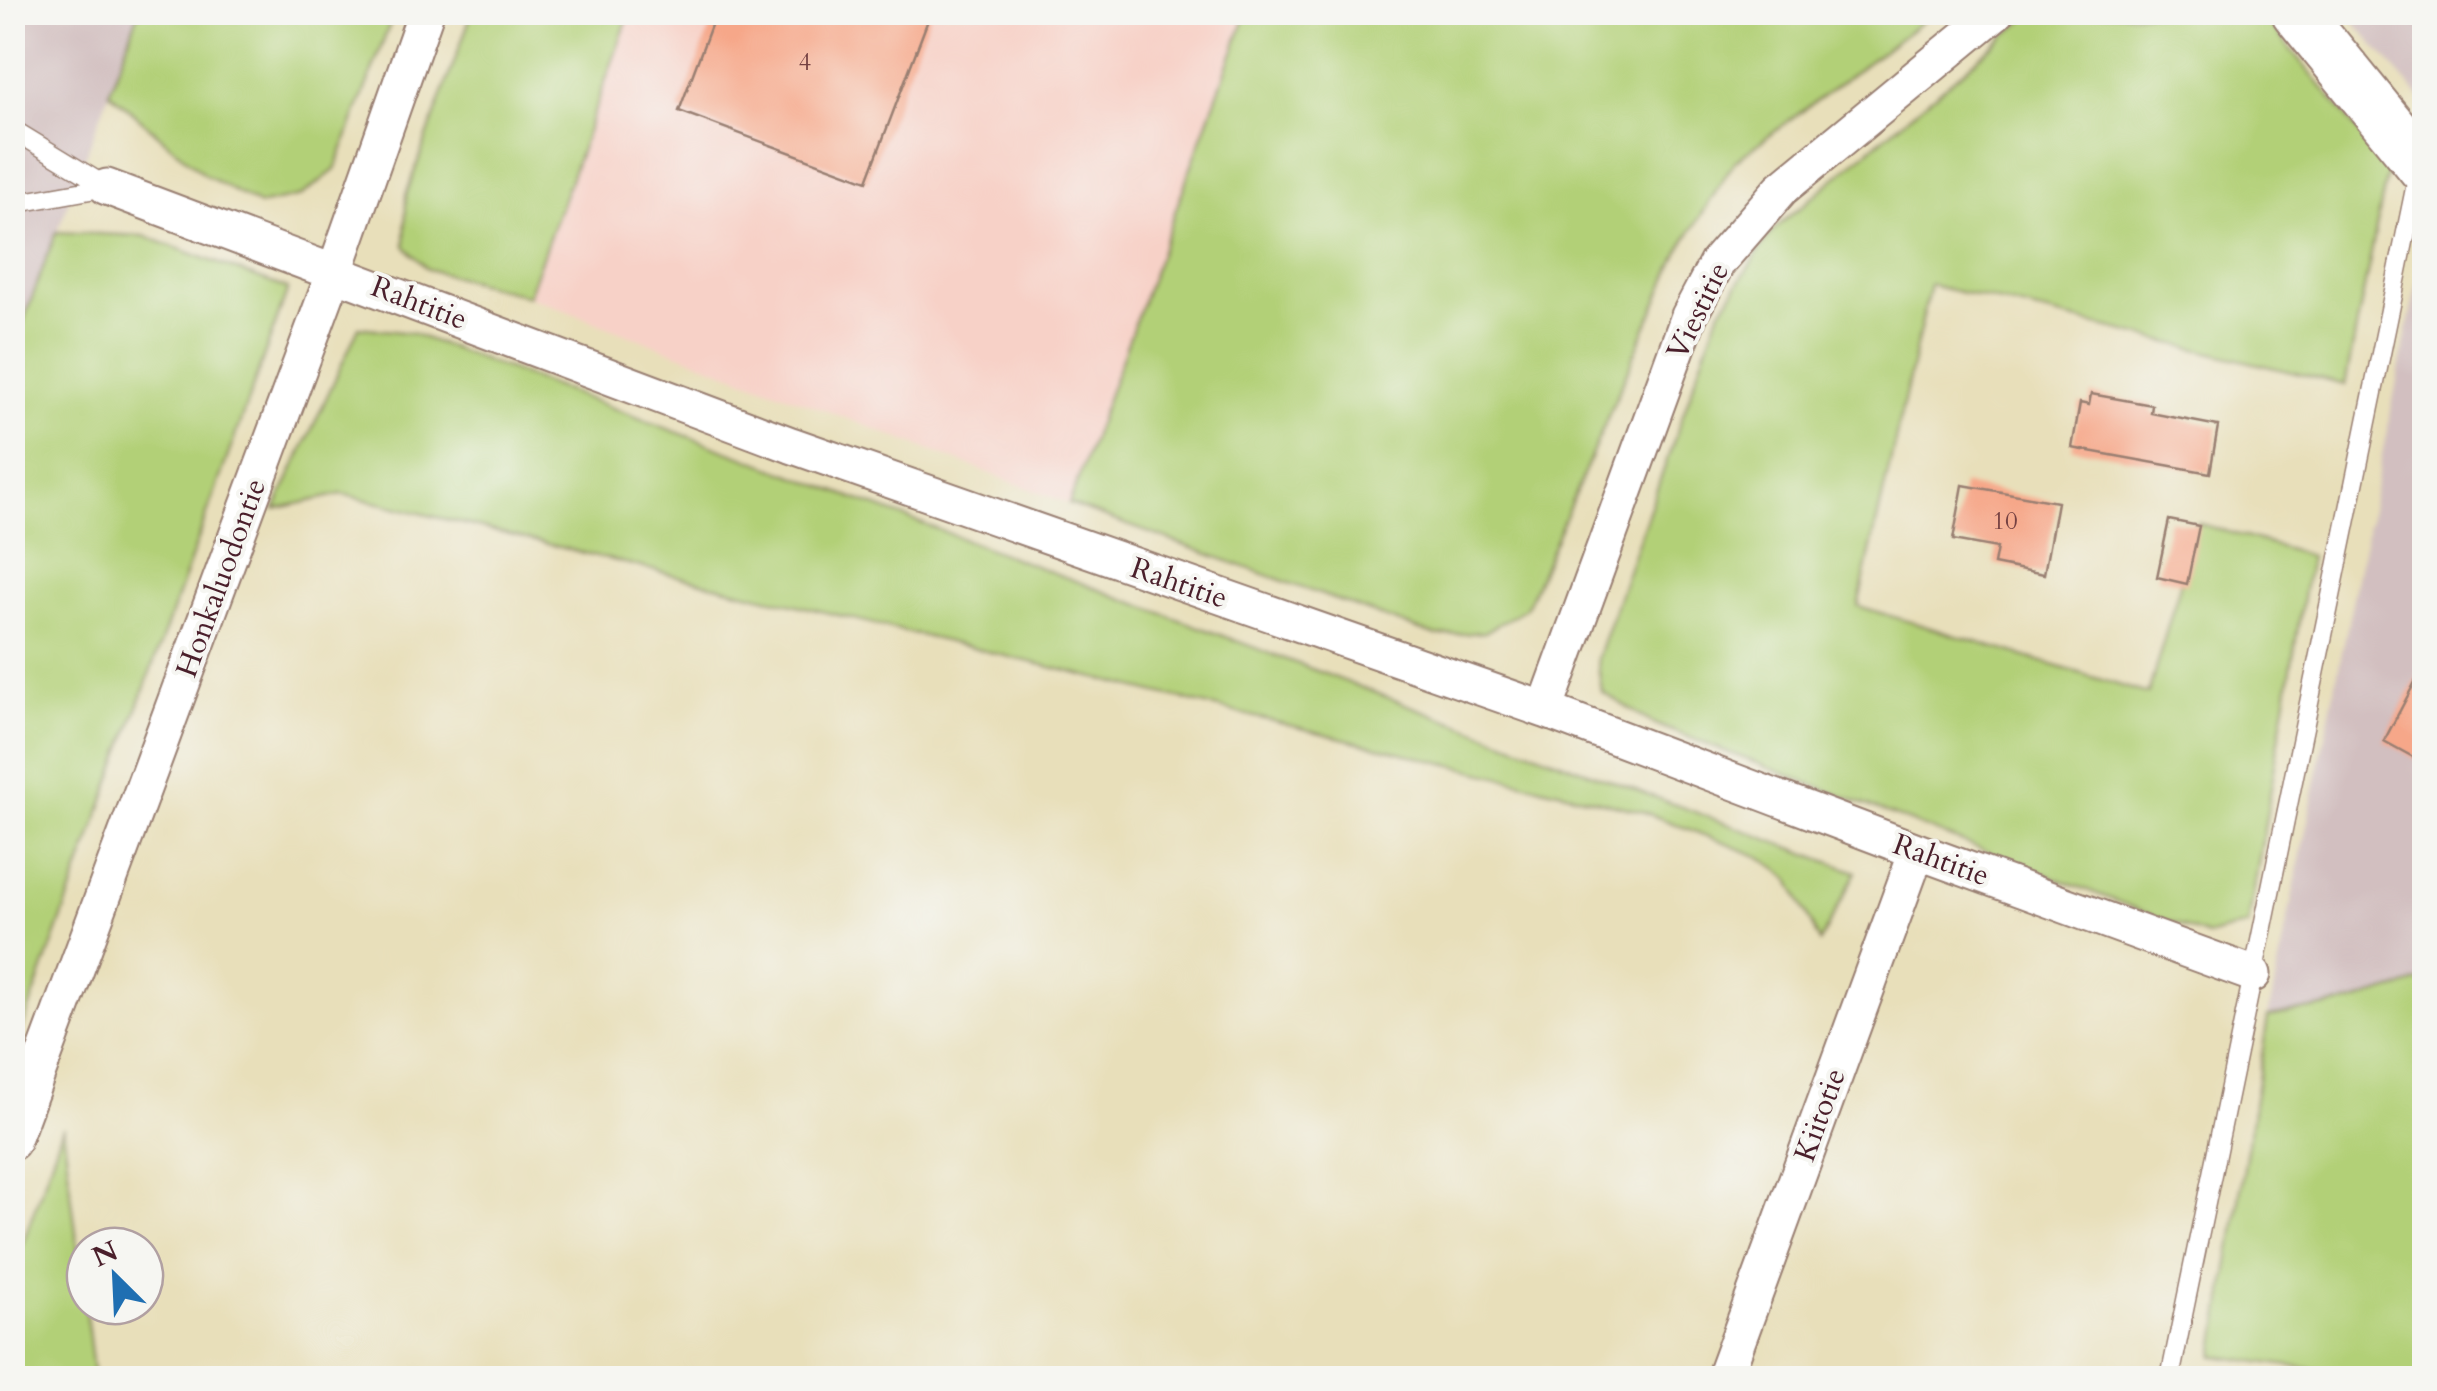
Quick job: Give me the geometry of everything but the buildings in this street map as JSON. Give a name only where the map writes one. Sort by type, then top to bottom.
[{"type":"street","name":"Honkaluodontie","points":[[12,1142],[335,271],[426,12]]},
{"type":"street","name":"Viestitie","points":[[1545,710],[1689,316],[1717,263],[1781,189],[1996,12]]},
{"type":"street","points":[[2297,12],[2422,166]]},
{"type":"street","name":"Rahtitie","points":[[107,187],[826,458],[1545,710],[1916,852],[2253,974]]},
{"type":"street","name":"Kiitotie","points":[[1724,1378],[1916,852]]},
{"type":"lane","points":[[12,129],[107,187]]},
{"type":"lane","points":[[2170,1378],[2422,166]]},
{"type":"lane","points":[[12,204],[107,187]]},
{"type":"shaded area","points":[[13,13],[139,13],[13,350]]},
{"type":"shaded area","points":[[630,13],[1247,13],[1069,504],[528,296]]},
{"type":"shaded area","points":[[2346,13],[2424,13],[2424,103],[2409,85]]},
{"type":"shaded area","points":[[2424,247],[2424,980],[2356,1001],[2268,1017]]},
{"type":"green space","points":[[139,12],[394,13],[335,170],[301,196],[259,205],[205,175],[109,92]]},
{"type":"green space","points":[[1247,12],[1934,13],[1734,162],[1678,253],[1526,608],[1485,632],[1436,636],[1069,504]]},
{"type":"green space","points":[[472,13],[630,13],[528,296],[427,269],[405,246],[406,195]]},
{"type":"green space","points":[[2032,13],[2261,13],[2388,168],[2345,385],[1930,285],[1858,606],[2148,694],[2198,523],[2310,556],[2248,925],[2207,936],[1654,724],[1602,692],[1597,659],[1718,315],[1772,231]]},
{"type":"green space","points":[[56,232],[144,236],[288,289],[13,1054],[13,350]]},
{"type":"green space","points":[[359,327],[411,333],[1856,872],[1820,942],[1789,878],[1761,857],[1644,812],[342,494],[275,509]]},
{"type":"green space","points":[[2424,980],[2424,1378],[2379,1378],[2214,1356],[2268,1017],[2356,1001]]},
{"type":"green space","points":[[63,1127],[75,1226],[65,1226],[65,1326],[88,1326],[94,1378],[13,1378],[13,1271]]}]
